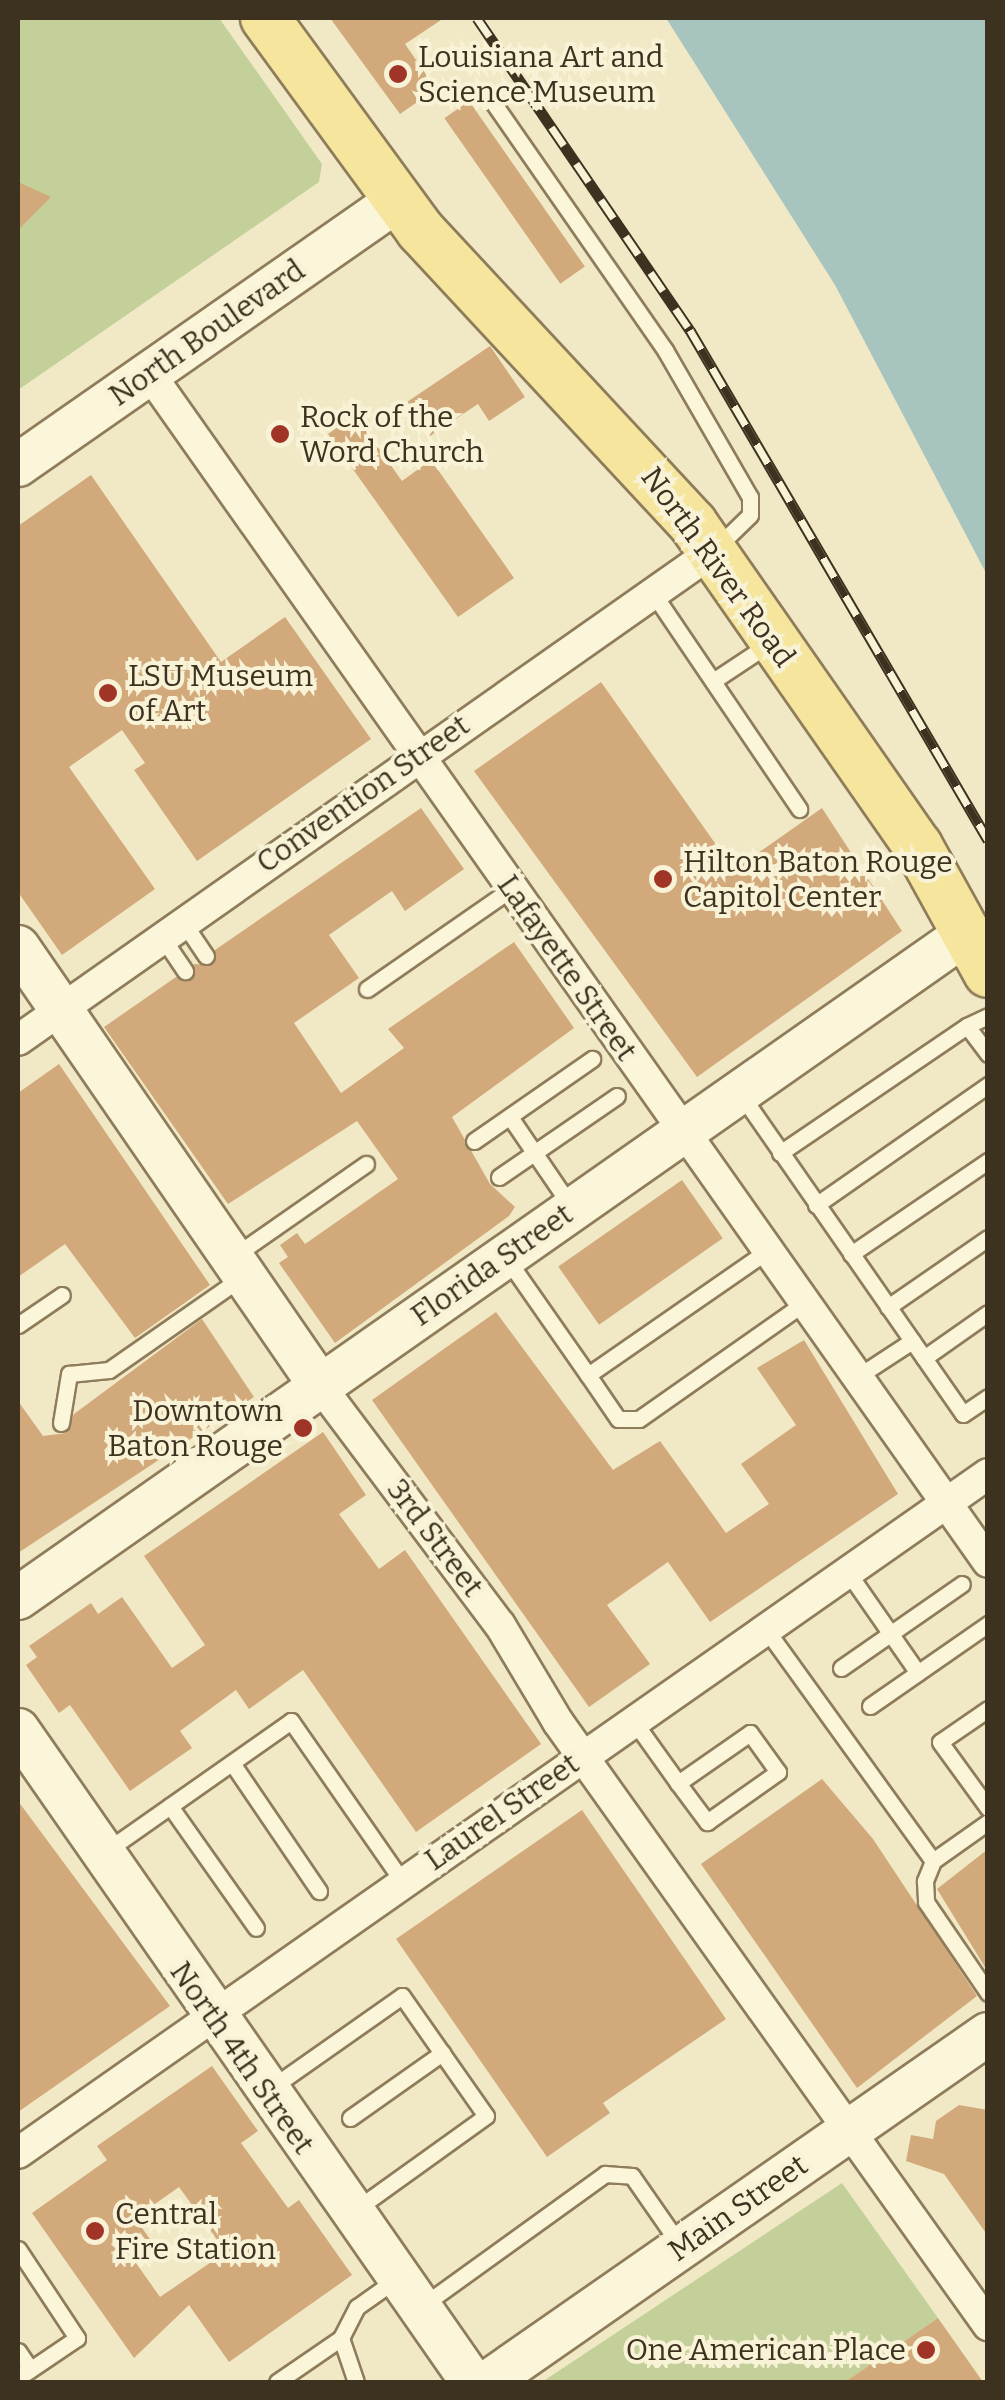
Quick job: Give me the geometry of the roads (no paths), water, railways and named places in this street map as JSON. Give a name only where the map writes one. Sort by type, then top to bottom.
[{"type":"main road","name":"North River Road","points":[[265,18],[396,201],[482,302],[640,459],[712,552],[918,846],[977,953]]},
{"type":"street","name":"North Boulevard","points":[[18,465],[396,201]]},
{"type":"street","name":"Lafayette Street","points":[[148,372],[417,760],[988,1562]]},
{"type":"street","name":"Convention Street","points":[[18,1040],[171,927],[712,552]]},
{"type":"street","name":"3rd Street","points":[[18,947],[322,1387],[500,1625],[583,1756],[846,2132],[988,2325]]},
{"type":"street","name":"Florida Street","points":[[18,1598],[124,1506],[322,1387],[740,1092],[977,953]]},
{"type":"street","name":"Laurel Street","points":[[18,2153],[988,1474]]},
{"type":"street","name":"North 4th Street","points":[[18,1730],[100,1855],[472,2382]]},
{"type":"street","name":"Main Street","points":[[488,2382],[988,2034]]},
{"type":"lane","points":[[492,101],[666,350],[750,496],[750,514],[712,552]]},
{"type":"lane","points":[[653,593],[799,808]]},
{"type":"lane","points":[[713,681],[772,642]]},
{"type":"lane","points":[[366,988],[512,889]]},
{"type":"lane","points":[[171,927],[206,956]]},
{"type":"lane","points":[[171,927],[185,971]]},
{"type":"lane","points":[[780,1153],[967,1026],[988,1016]]},
{"type":"lane","points":[[967,1026],[988,1054]]},
{"type":"lane","points":[[474,1141],[592,1060]]},
{"type":"lane","points":[[816,1204],[988,1086]]},
{"type":"lane","points":[[740,1092],[963,1414],[988,1396]]},
{"type":"lane","points":[[499,1177],[617,1096]]},
{"type":"lane","points":[[510,1116],[573,1209]]},
{"type":"lane","points":[[851,1254],[988,1161]]},
{"type":"lane","points":[[62,1422],[69,1374],[109,1370],[366,1164]]},
{"type":"lane","points":[[888,1307],[988,1238]]},
{"type":"lane","points":[[588,1376],[768,1252]]},
{"type":"lane","points":[[505,1256],[618,1419],[634,1422],[804,1303]]},
{"type":"lane","points":[[18,1325],[62,1295]]},
{"type":"lane","points":[[924,1358],[988,1313]]},
{"type":"lane","points":[[857,1377],[912,1340]]},
{"type":"lane","points":[[847,1570],[918,1673]]},
{"type":"lane","points":[[841,1668],[962,1584]]},
{"type":"lane","points":[[870,1706],[988,1624]]},
{"type":"lane","points":[[765,1628],[933,1860],[926,1902],[988,1993]]},
{"type":"lane","points":[[988,1709],[940,1742],[988,1808]]},
{"type":"lane","points":[[633,1720],[678,1783],[707,1822],[778,1772],[750,1733],[678,1783]]},
{"type":"lane","points":[[100,1855],[291,1721],[403,1882]]},
{"type":"lane","points":[[232,1763],[319,1891]]},
{"type":"lane","points":[[170,1806],[256,1928]]},
{"type":"lane","points":[[933,1860],[988,1822]]},
{"type":"lane","points":[[266,2091],[402,1996],[486,2116],[352,2213]]},
{"type":"lane","points":[[350,2118],[442,2053]]},
{"type":"lane","points":[[277,2382],[341,2338],[357,2307],[409,2293],[605,2174],[632,2176],[682,2248]]},
{"type":"lane","points":[[18,2249],[77,2338],[24,2374],[18,2351]]},
{"type":"lane","points":[[341,2338],[356,2382]]},
{"type":"water","points":[[666,18],[987,18],[987,575],[835,285]]},
{"type":"railway","points":[[477,18],[690,330],[988,840]]},
{"type":"place","name":"Louisiana Art and Science Museum","points":[[398,74]]},
{"type":"place","name":"Rock of the Word Church","points":[[280,434]]},
{"type":"place","name":"LSU Museum of Art","points":[[108,693]]},
{"type":"place","name":"Hilton Baton Rouge Capitol Center","points":[[663,879]]},
{"type":"place","name":"Downtown Baton Rouge","points":[[303,1428]]},
{"type":"place","name":"Central Fire Station","points":[[95,2231]]},
{"type":"place","name":"One American Place","points":[[926,2350]]}]
